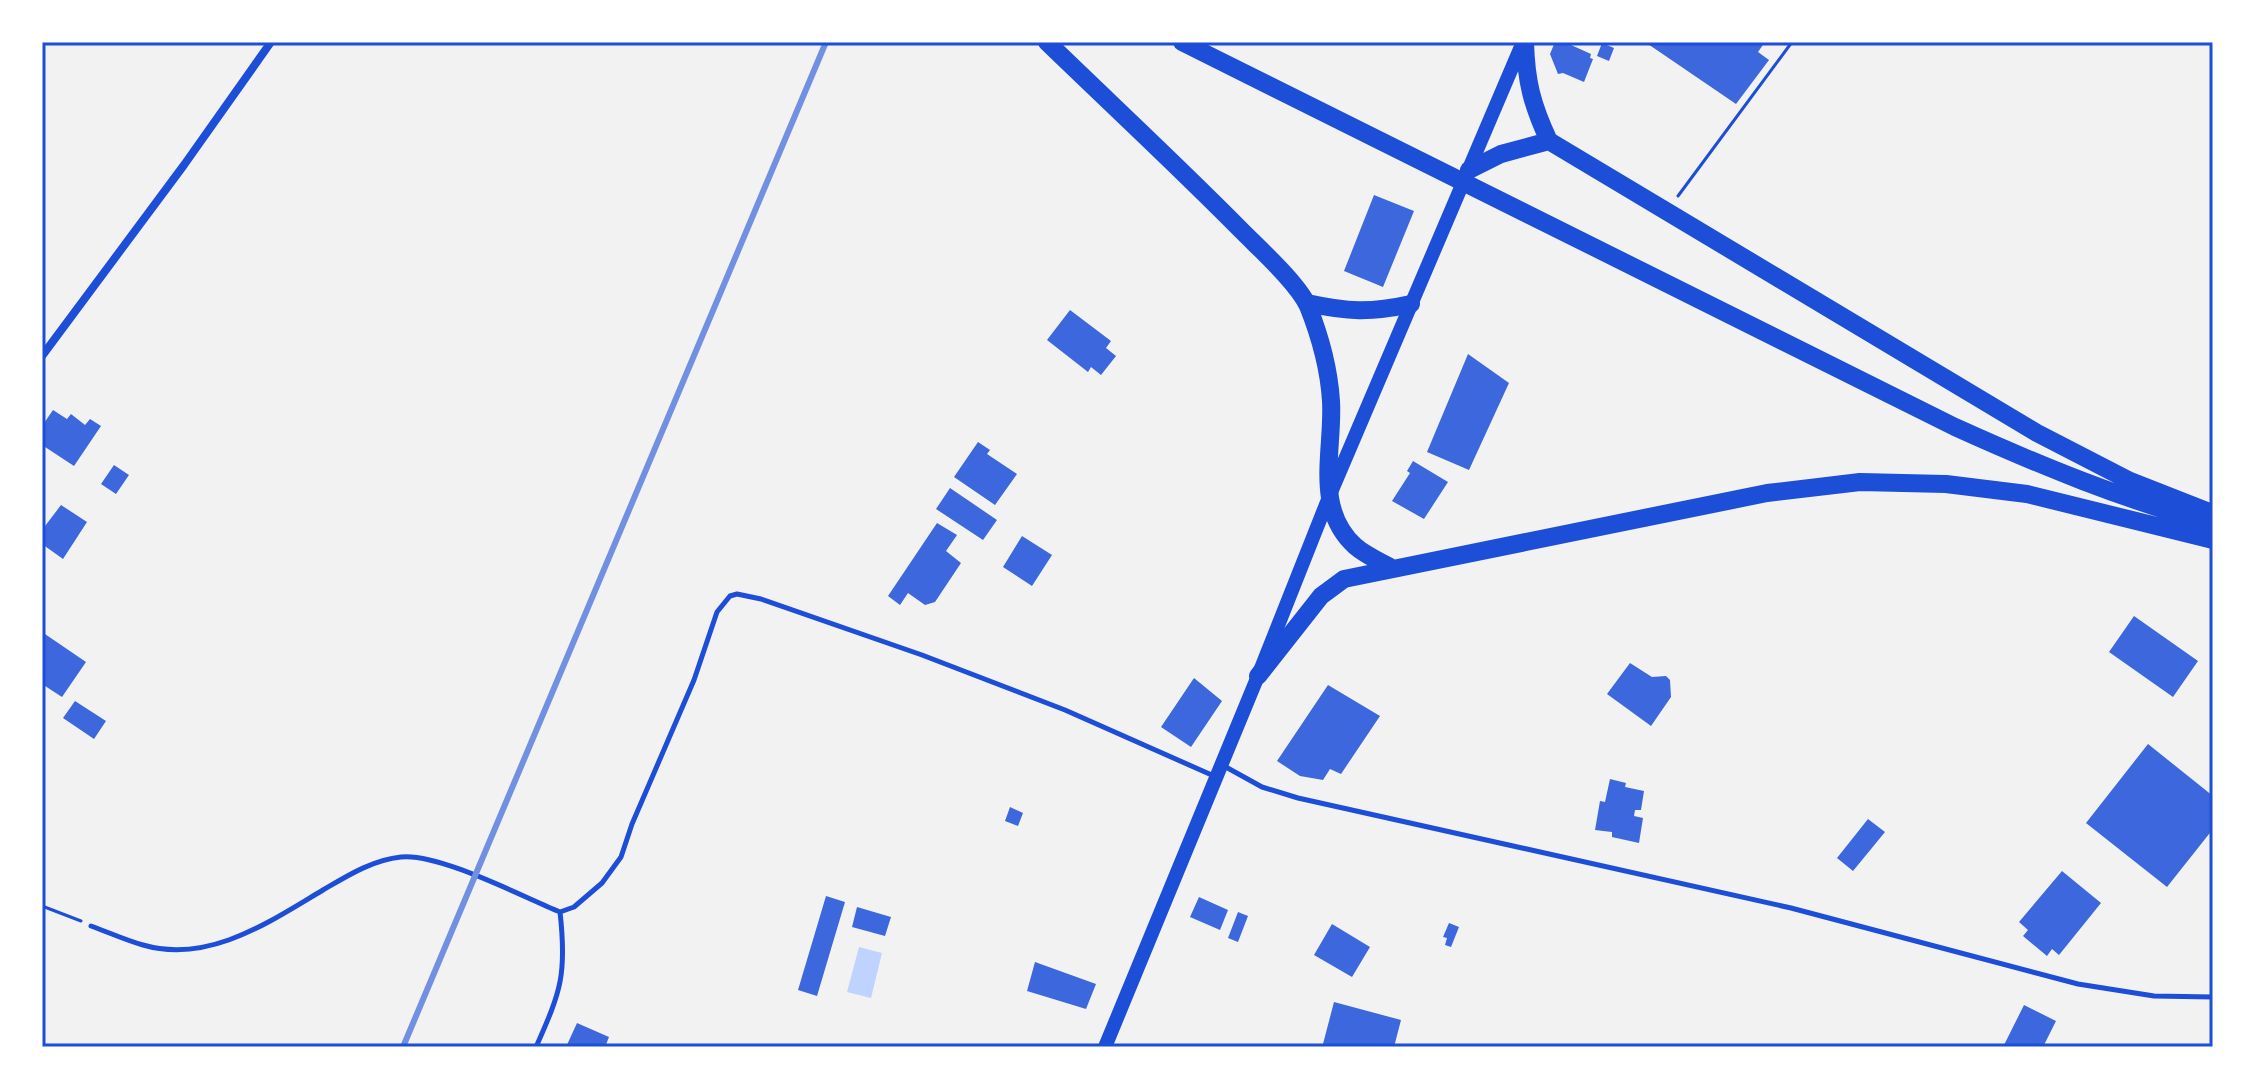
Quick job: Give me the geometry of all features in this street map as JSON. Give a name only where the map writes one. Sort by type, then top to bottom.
[{"type":"highway","points":[[1047,42],[1209,197],[1275,264],[1307,303],[1323,348],[1331,402],[1329,497],[1342,531],[1355,546],[1392,568]]},
{"type":"highway","points":[[1182,42],[1881,392],[2013,453],[2133,499],[2213,524]]},
{"type":"highway","points":[[1524,42],[1526,75],[1533,108],[1549,141],[2037,433],[2130,481],[2213,514]]},
{"type":"highway","points":[[1469,170],[1501,154],[1549,141]]},
{"type":"highway","points":[[1307,303],[1340,310],[1378,311],[1411,304]]},
{"type":"highway","points":[[1258,676],[1321,596],[1344,579],[1767,493],[1860,482],[1946,484],[2027,494],[2213,540]]},
{"type":"street","points":[[42,356],[271,42]]},
{"type":"street","points":[[1105,1047],[1329,497],[1524,42]]},
{"type":"lane","points":[[91,926],[145,946],[173,949],[204,947],[250,933],[373,863],[414,857],[456,868],[560,912],[574,907],[602,883],[621,857],[694,680],[717,612],[730,596],[737,594],[761,599],[936,660],[1219,771],[1298,798],[1791,908],[2078,984],[2154,996],[2213,997]]},
{"type":"lane","points":[[536,1047],[556,1002],[564,973],[560,912]]},
{"type":"path","points":[[1667,212],[1792,42]]},
{"type":"path","points":[[42,906],[91,926]]},
{"type":"water","points":[[859,947],[882,953],[871,998],[847,992]]},
{"type":"building","points":[[1555,42],[1572,42],[1571,45],[1591,54],[1590,58],[1593,59],[1584,82],[1563,73],[1558,74],[1550,54]]},
{"type":"building","points":[[1645,42],[1765,42],[1758,52],[1769,60],[1736,104]]},
{"type":"building","points":[[1602,43],[1614,48],[1609,61],[1597,56]]},
{"type":"building","points":[[1374,195],[1414,211],[1383,287],[1344,271]]},
{"type":"building","points":[[1070,310],[1111,341],[1106,348],[1116,356],[1101,375],[1091,367],[1088,372],[1047,340]]},
{"type":"building","points":[[1468,354],[1509,383],[1469,470],[1427,452]]},
{"type":"building","points":[[53,410],[67,419],[71,414],[85,425],[90,419],[101,426],[74,466],[42,445],[42,426]]},
{"type":"building","points":[[978,442],[990,450],[987,454],[1017,474],[995,505],[954,477]]},
{"type":"building","points":[[1413,461],[1448,482],[1424,519],[1392,501],[1410,473],[1407,471]]},
{"type":"building","points":[[114,465],[129,475],[116,494],[101,484]]},
{"type":"building","points":[[950,488],[997,520],[983,540],[936,509]]},
{"type":"building","points":[[61,505],[87,522],[63,559],[42,544],[42,530]]},
{"type":"building","points":[[937,523],[957,535],[946,551],[961,563],[935,602],[925,605],[908,593],[900,605],[888,596]]},
{"type":"building","points":[[1022,536],[1052,555],[1032,586],[1003,567]]},
{"type":"building","points":[[2134,616],[2198,661],[2173,697],[2109,652]]},
{"type":"building","points":[[42,632],[86,662],[62,697],[42,684]]},
{"type":"building","points":[[1630,663],[1652,677],[1666,676],[1670,680],[1671,697],[1651,726],[1607,694]]},
{"type":"building","points":[[1194,678],[1222,701],[1191,747],[1161,727]]},
{"type":"building","points":[[1328,685],[1380,716],[1341,774],[1330,769],[1323,780],[1300,776],[1277,761]]},
{"type":"building","points":[[75,701],[106,721],[94,739],[63,718]]},
{"type":"building","points":[[2148,744],[2213,796],[2213,829],[2167,887],[2086,823]]},
{"type":"building","points":[[1610,779],[1626,783],[1625,787],[1644,791],[1641,810],[1635,810],[1634,816],[1643,818],[1639,843],[1612,837],[1612,832],[1595,830],[1600,801],[1605,802]]},
{"type":"building","points":[[1010,807],[1023,813],[1018,826],[1005,821]]},
{"type":"building","points":[[1868,819],[1885,832],[1853,871],[1837,858]]},
{"type":"building","points":[[2062,871],[2101,903],[2059,955],[2052,949],[2047,956],[2023,936],[2028,930],[2019,922]]},
{"type":"building","points":[[826,896],[845,902],[817,996],[798,990]]},
{"type":"building","points":[[1199,897],[1228,910],[1220,930],[1190,917]]},
{"type":"building","points":[[857,907],[891,917],[885,936],[852,927]]},
{"type":"building","points":[[1238,912],[1248,916],[1238,942],[1228,938]]},
{"type":"building","points":[[1449,923],[1459,927],[1451,947],[1445,945],[1447,938],[1443,937]]},
{"type":"building","points":[[1332,924],[1370,947],[1352,977],[1314,955]]},
{"type":"building","points":[[1035,962],[1096,984],[1086,1009],[1027,991]]},
{"type":"building","points":[[1334,1002],[1401,1020],[1394,1047],[1332,1047],[1323,1044]]},
{"type":"building","points":[[2024,1005],[2056,1021],[2043,1047],[2003,1047]]},
{"type":"building","points":[[577,1023],[609,1037],[605,1047],[566,1047]]},
{"type":"railway","points":[[403,1047],[826,42]]}]
